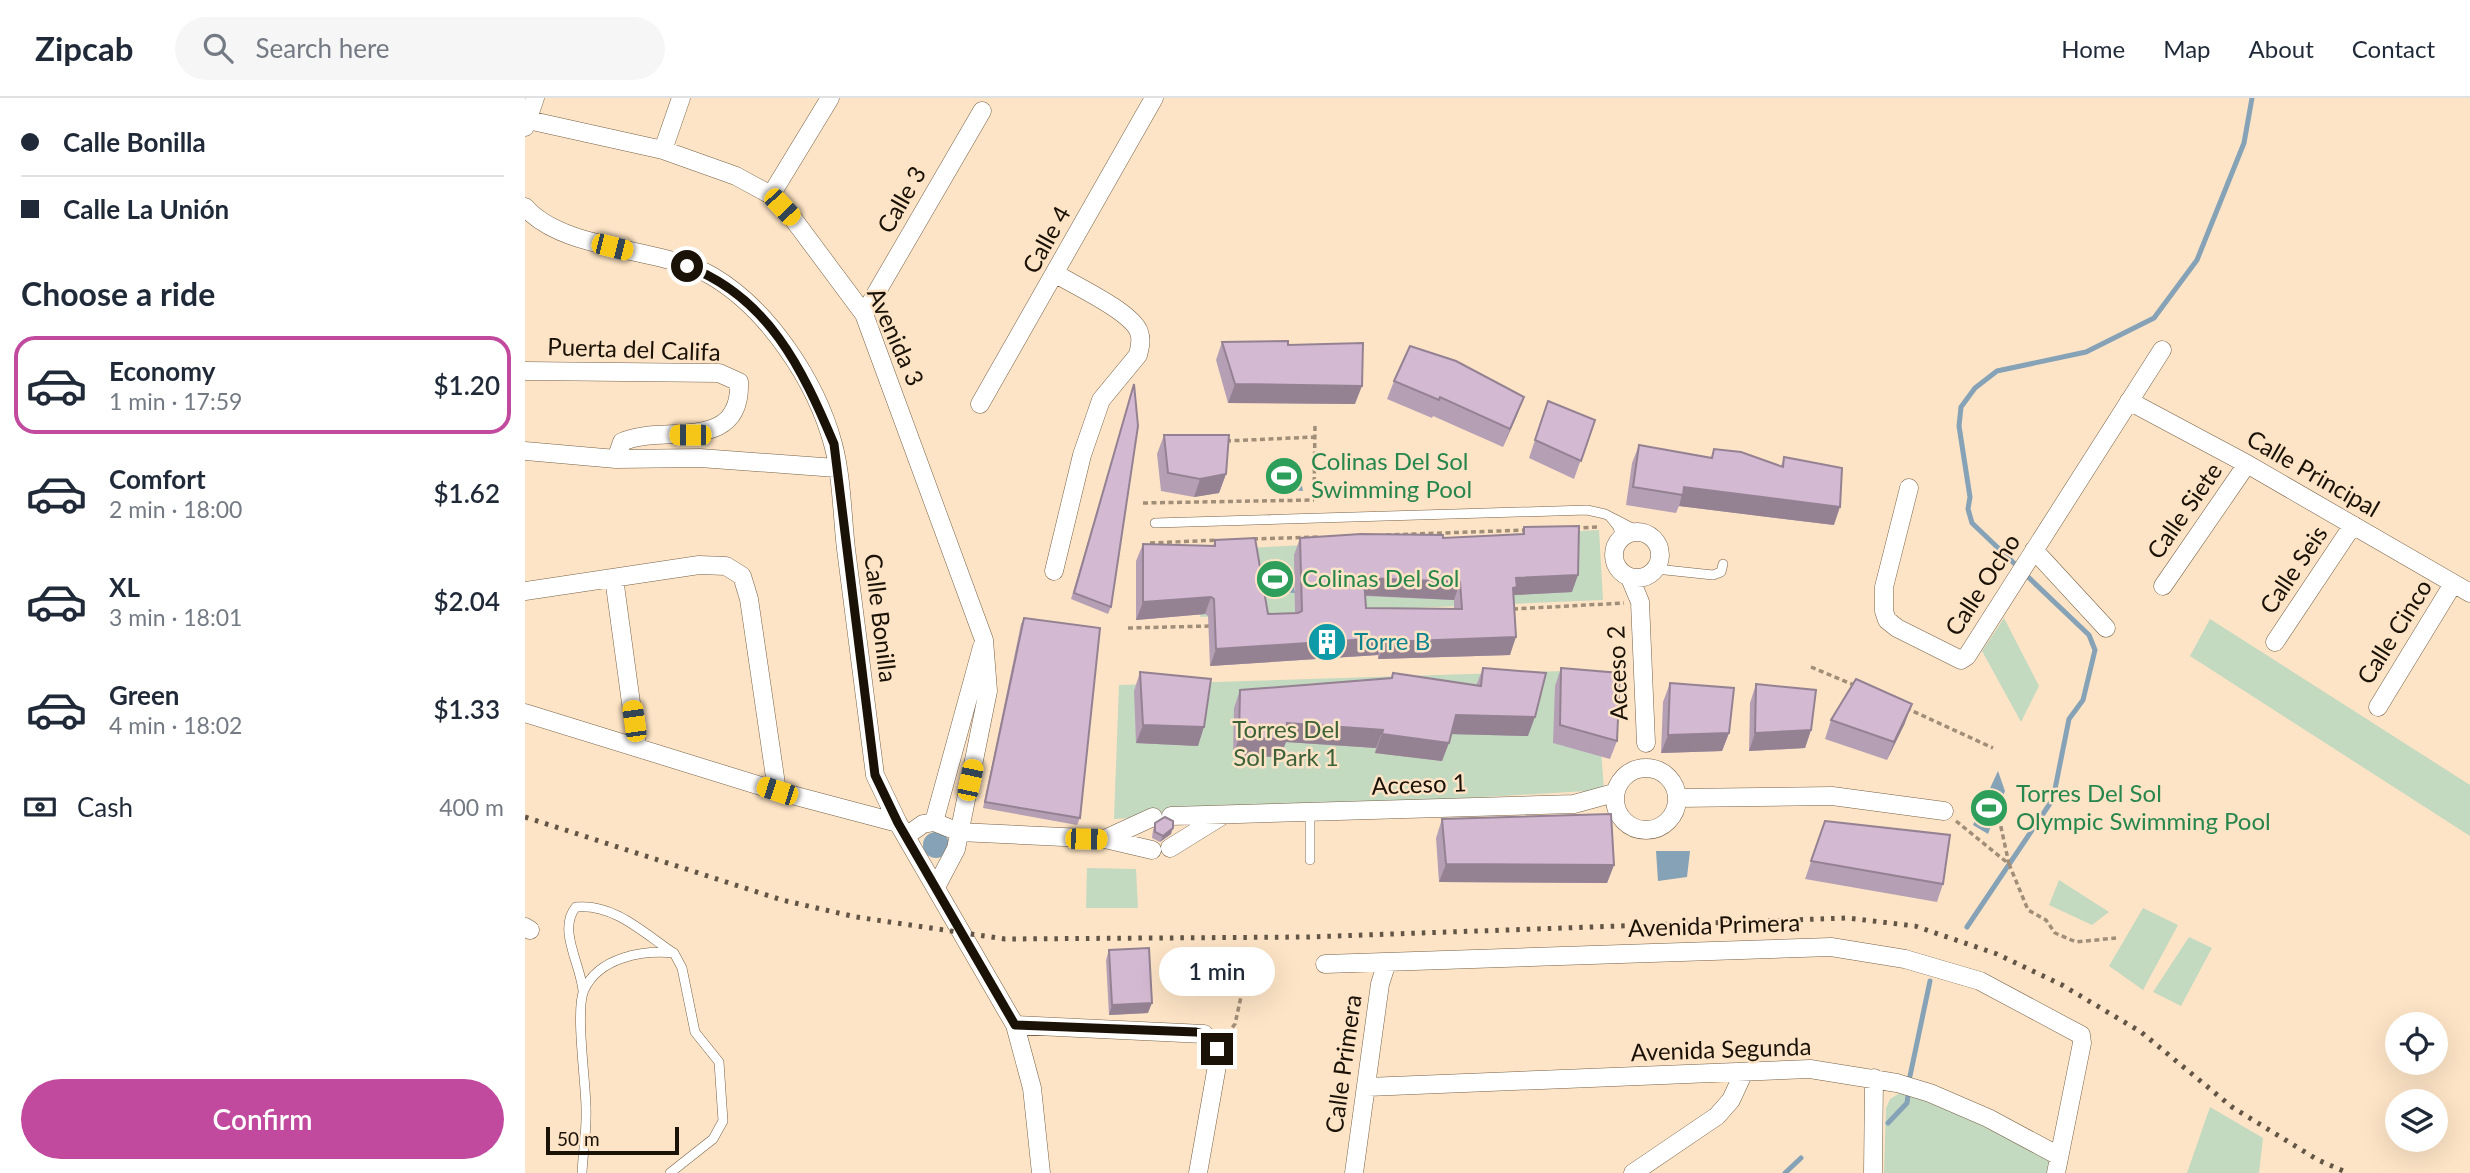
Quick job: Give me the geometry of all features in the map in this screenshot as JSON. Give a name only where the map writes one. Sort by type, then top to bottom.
[{"type":"street","points":[[526,124],[535,98]]},
{"type":"street","points":[[663,150],[681,98]]},
{"type":"street","points":[[771,195],[830,98]]},
{"type":"street","name":"Calle 4","points":[[980,404],[1154,98]]},
{"type":"street","name":"Calle 3","points":[[864,314],[982,111]]},
{"type":"street","name":"Avenida 3","points":[[526,124],[663,150],[736,176],[771,195],[794,220],[864,314],[984,640],[988,691],[956,849],[936,887]]},
{"type":"street","name":"Calle Bonilla","points":[[525,207],[533,216],[587,241],[710,275],[745,298],[770,325],[799,370],[834,444],[875,775],[902,830],[1015,1025],[1032,1088],[1041,1173]]},
{"type":"street","points":[[1054,570],[1082,455],[1101,400],[1138,355],[1140,346],[1140,335],[1129,319],[1056,274]]},
{"type":"street","name":"Calle Ocho","points":[[1909,488],[1883,597],[1887,620],[1897,628],[1961,660],[1967,656],[2162,350]]},
{"type":"street","name":"Puerta del Califa","points":[[525,371],[719,373],[739,382],[740,395],[734,413],[718,426],[690,435],[636,435],[622,442],[617,459]]},
{"type":"street","name":"Calle Principal","points":[[2129,401],[2247,464],[2470,593]]},
{"type":"street","points":[[525,451],[617,459],[700,458],[836,468]]},
{"type":"street","name":"Calle Siete","points":[[2163,586],[2247,464]]},
{"type":"street","name":"Calle Seis","points":[[2275,642],[2353,525]]},
{"type":"street","points":[[1613,536],[1640,532]]},
{"type":"street","name":"Acceso 2","points":[[1640,532],[1655,541],[1660,550],[1640,602],[1646,743],[1657,769]]},
{"type":"street","name":"Acceso 2","points":[[1613,536],[1613,557],[1640,602]]},
{"type":"street","points":[[2026,564],[2106,628]]},
{"type":"street","points":[[525,591],[699,565],[726,566],[742,576],[749,599],[777,791]]},
{"type":"street","points":[[1625,577],[1652,572]]},
{"type":"street","points":[[614,578],[637,747]]},
{"type":"street","name":"Calle Cinco","points":[[2378,707],[2453,584]]},
{"type":"street","points":[[934,822],[984,640]]},
{"type":"street","points":[[525,713],[902,830],[934,822],[958,832]]},
{"type":"street","name":"Acceso 2","points":[[1635,769],[1646,743]]},
{"type":"street","points":[[1618,813],[1615,793],[1625,775],[1635,769],[1657,769],[1668,776],[1677,798],[1832,796],[1944,811]]},
{"type":"street","name":"Acceso 1","points":[[1105,839],[1162,817],[1574,804],[1615,793]]},
{"type":"street","name":"Acceso 1","points":[[1574,804],[1618,813],[1630,826],[1639,829],[1658,827],[1672,816],[1677,798]]},
{"type":"street","name":"Acceso 1","points":[[958,832],[1105,839],[1161,849],[1223,816]]},
{"type":"street","name":"Avenida Primera","points":[[1325,964],[1831,947],[1905,958],[1980,981],[2081,1035],[2057,1165]]},
{"type":"street","name":"Calle Primera","points":[[1354,1173],[1380,984],[1387,962]]},
{"type":"street","points":[[1015,1025],[1204,1034],[1217,1049],[1198,1173]]},
{"type":"street","name":"Avenida Segunda","points":[[1367,1087],[1810,1069],[1874,1078],[1930,1093],[1988,1118],[2057,1165]]},
{"type":"street","points":[[1633,1173],[1717,1116],[1731,1100],[1744,1072]]},
{"type":"street","points":[[1873,1173],[1874,1078]]},
{"type":"lane","points":[[1155,523],[1587,510],[1605,514],[1640,532]]},
{"type":"lane","points":[[1605,514],[1615,522],[1613,536]]},
{"type":"lane","points":[[1652,572],[1713,575],[1721,572],[1723,564]]},
{"type":"lane","points":[[1310,813],[1310,860]]},
{"type":"lane","points":[[582,1173],[586,1109],[581,1042],[583,991],[568,928],[570,915],[576,907],[588,906],[612,912],[674,953],[682,968],[695,1032],[719,1062],[723,1121],[713,1139],[670,1173]]},
{"type":"lane","points":[[583,991],[595,975],[619,958],[652,951],[674,953]]},
{"type":"path","points":[[1314,518],[1315,425]]},
{"type":"path","points":[[1221,441],[1315,438]]},
{"type":"path","points":[[1143,503],[1314,500]]},
{"type":"path","points":[[1572,528],[1613,536],[1609,558],[1625,577]]},
{"type":"path","points":[[1381,535],[1531,530]]},
{"type":"path","points":[[1245,540],[1327,537]]},
{"type":"path","points":[[1150,543],[1231,540]]},
{"type":"path","points":[[1505,609],[1640,602]]},
{"type":"path","points":[[1128,628],[1214,626]]},
{"type":"path","points":[[1811,667],[1856,686]]},
{"type":"path","points":[[1893,703],[1993,748]]},
{"type":"path","points":[[1944,811],[2009,864]]},
{"type":"path","points":[[1999,818],[2009,864],[2028,910],[2046,920],[2055,933],[2076,943],[2116,938]]},
{"type":"path","points":[[1217,1049],[1235,1024],[1250,956]]},
{"type":"green space","points":[[1599,530],[1603,600],[1200,617],[1208,550]]},
{"type":"green space","points":[[2004,618],[2039,686],[2021,722],[1982,651]]},
{"type":"green space","points":[[2210,619],[2470,785],[2470,836],[2190,656]]},
{"type":"green space","name":"Torres Del Sol Park 1","points":[[1595,670],[1604,790],[1114,819],[1119,685]]},
{"type":"green space","points":[[1087,868],[1136,869],[1138,908],[1086,908]]},
{"type":"green space","points":[[2059,880],[2109,912],[2092,925],[2049,905]]},
{"type":"green space","points":[[2143,908],[2178,925],[2143,990],[2109,966]]},
{"type":"green space","points":[[2189,937],[2212,948],[2181,1006],[2153,992]]},
{"type":"green space","points":[[1900,1093],[1960,1113],[1997,1132],[2052,1163],[2051,1173],[1884,1173],[1886,1108],[1890,1099]]},
{"type":"green space","points":[[2210,1107],[2263,1138],[2259,1173],[2187,1173]]},
{"type":"water","name":"Colinas Del Sol Swimming Pool","points":[[1267,465],[1297,465],[1303,491],[1269,488]]},
{"type":"water","name":"Colinas Del Sol","points":[[1258,567],[1289,567],[1295,593],[1260,590]]},
{"type":"water","name":"Torres Del Sol Olympic Swimming Pool","points":[[1998,771],[2005,791],[1988,834],[1973,825]]},
{"type":"water","points":[[936,832],[945,836],[949,845],[945,854],[936,858],[927,854],[923,845],[927,836]]},
{"type":"water","points":[[1656,851],[1690,851],[1687,877],[1658,881]]},
{"type":"building","points":[[1288,341],[1288,345],[1363,343],[1362,386],[1235,384],[1222,342]]},
{"type":"building","points":[[1410,346],[1456,361],[1524,397],[1510,429],[1440,397],[1439,400],[1394,381]]},
{"type":"building","points":[[1134,384],[1138,426],[1111,607],[1074,593]]},
{"type":"building","points":[[1548,401],[1595,420],[1581,461],[1535,440]]},
{"type":"building","points":[[1164,435],[1229,435],[1226,474],[1200,479],[1168,473]]},
{"type":"building","points":[[1639,445],[1712,458],[1714,449],[1741,452],[1783,467],[1784,457],[1842,468],[1840,507],[1684,487],[1683,495],[1633,487]]},
{"type":"building","points":[[1579,526],[1578,575],[1516,578],[1517,587],[1513,588],[1516,637],[1385,642],[1384,638],[1216,649],[1214,599],[1211,597],[1143,602],[1143,544],[1215,546],[1215,540],[1255,538],[1268,614],[1298,613],[1302,611],[1300,538],[1361,534],[1443,535],[1443,538],[1524,534],[1524,527]],"holes":[[[1364,578],[1460,582],[1462,609],[1366,608]]]},
{"type":"building","points":[[1024,618],[1100,628],[1080,818],[985,802]]},
{"type":"building","points":[[1483,668],[1546,673],[1535,717],[1456,715],[1449,743],[1382,734],[1383,730],[1287,723],[1287,739],[1239,738],[1240,690],[1392,678],[1393,673],[1481,686]]},
{"type":"building","points":[[1561,668],[1620,673],[1617,741],[1560,725]]},
{"type":"building","points":[[1140,672],[1211,679],[1204,727],[1143,725]]},
{"type":"building","points":[[1856,679],[1912,704],[1894,742],[1831,720]]},
{"type":"building","points":[[1670,683],[1734,688],[1729,733],[1668,735]]},
{"type":"building","points":[[1756,684],[1816,690],[1811,730],[1755,733]]},
{"type":"building","points":[[1611,814],[1614,865],[1446,864],[1442,819]]},
{"type":"building","points":[[1165,817],[1173,821],[1173,828],[1163,836],[1155,832],[1155,823]]},
{"type":"building","points":[[1825,821],[1950,835],[1943,884],[1811,861]]},
{"type":"building","points":[[1149,948],[1152,1003],[1112,1005],[1109,950]]},
{"type":"waterway","points":[[2018,567],[1972,523],[1968,509],[1970,497],[1959,426],[1961,407],[1975,388],[1997,371],[2086,352],[2154,318],[2197,260],[2244,143],[2252,98]]},
{"type":"waterway","points":[[1967,927],[2053,799],[2069,719],[2083,700],[2095,650],[2089,635],[2025,574]]},
{"type":"waterway","points":[[1910,1076],[1930,981]]},
{"type":"waterway","points":[[1888,1123],[1907,1103],[1908,1096]]},
{"type":"waterway","points":[[1785,1173],[1801,1158]]},
{"type":"railway","points":[[525,817],[782,900],[856,917],[1005,939],[1307,937],[1848,918],[1915,926],[1997,954],[2062,985],[2141,1032],[2232,1107],[2318,1160],[2348,1173]]},
{"type":"place","name":"Colinas Del Sol Swimming Pool","points":[[1284,476]]},
{"type":"place","name":"Colinas Del Sol","points":[[1275,579]]},
{"type":"place","name":"Torre B","points":[[1327,642]]},
{"type":"place","name":"Torres Del Sol Olympic Swimming Pool","points":[[1989,808]]},
{"type":"route","points":[[687,266],[710,275],[745,298],[770,325],[818,406],[834,444],[875,775],[898,823],[1015,1025],[1196,1032],[1204,1034],[1217,1049]]}]
